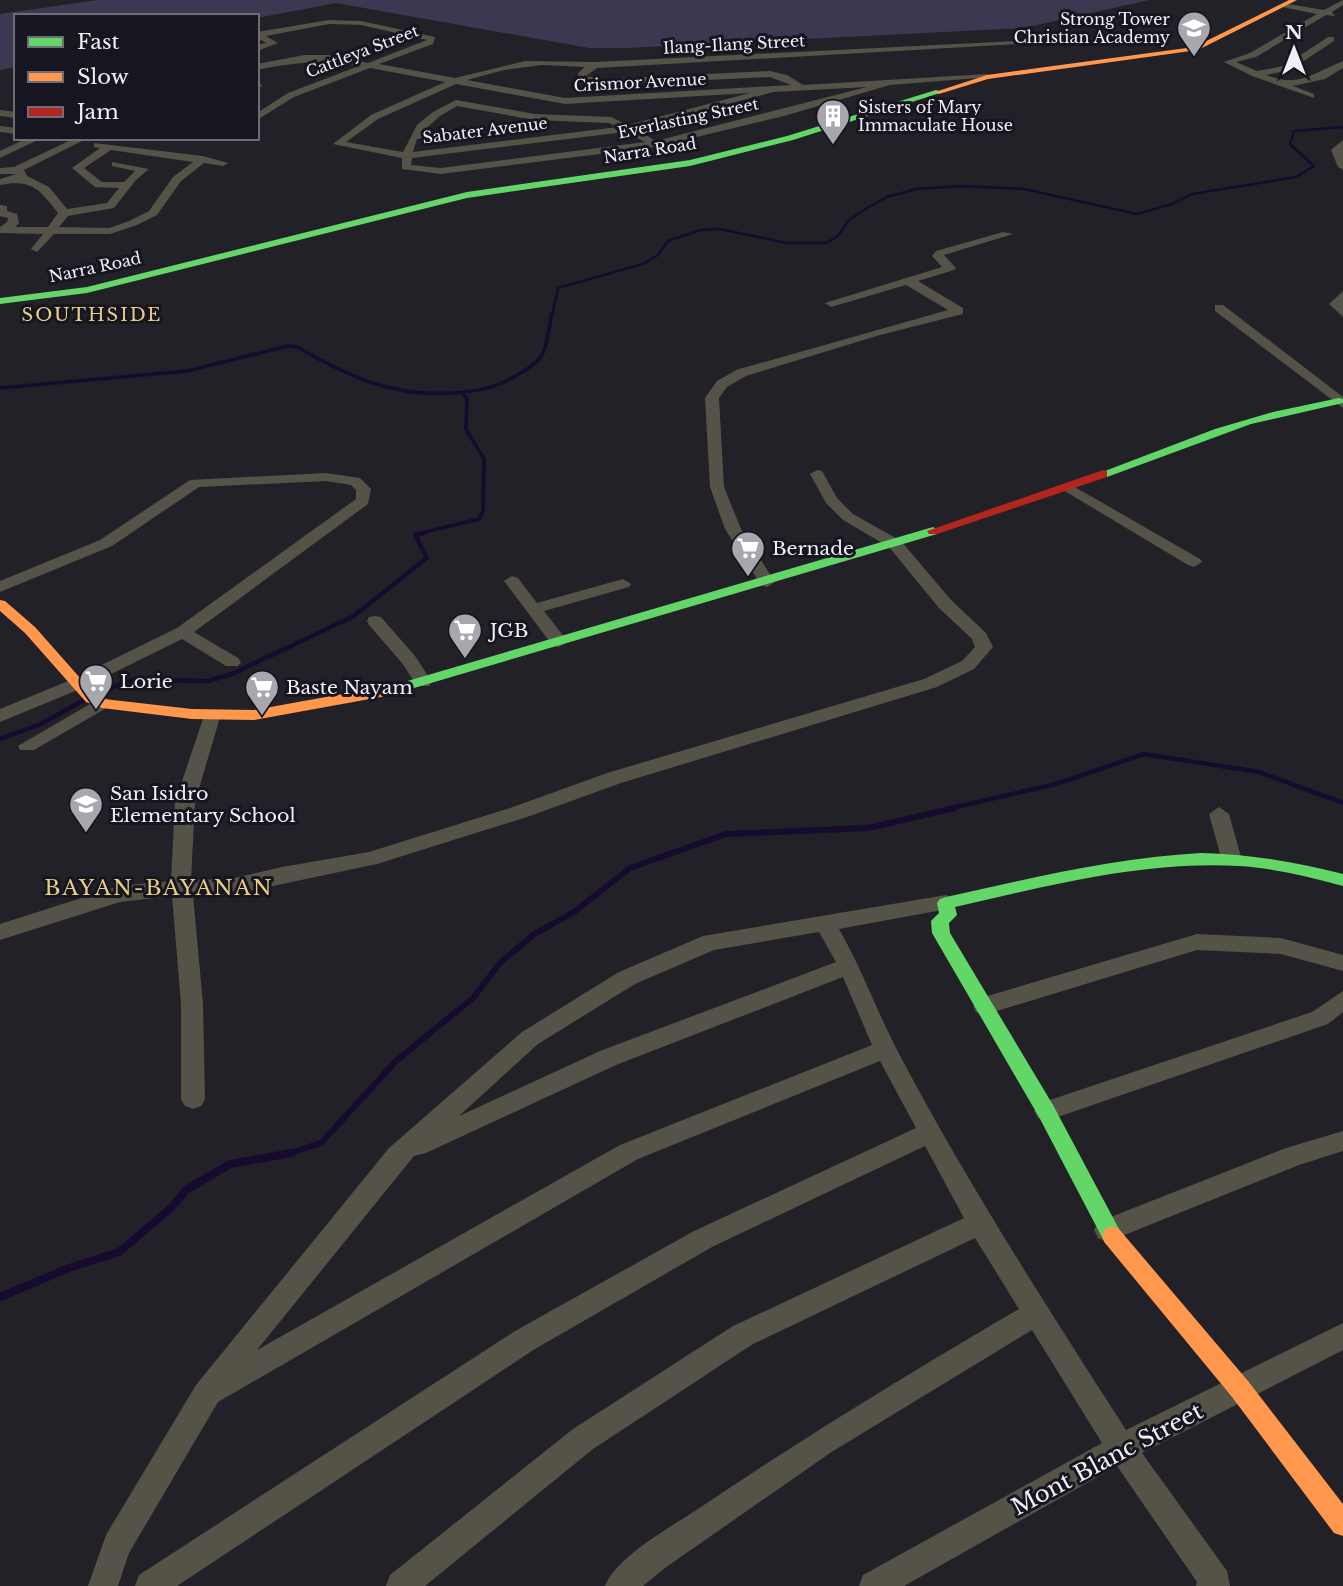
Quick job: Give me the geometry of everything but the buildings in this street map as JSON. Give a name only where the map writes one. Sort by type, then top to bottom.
[{"type":"street","points":[[1289,2],[1343,16]]},
{"type":"street","name":"Narra Road","points":[[0,301],[87,290],[381,214],[467,195],[690,163],[790,138],[987,77],[1196,49],[1289,2]]},
{"type":"street","points":[[1311,96],[1228,61],[1253,55],[1297,32],[1343,2]]},
{"type":"street","points":[[340,11],[390,20],[376,26]]},
{"type":"street","points":[[259,24],[270,22]]},
{"type":"street","name":"Cattleya Street","points":[[259,35],[315,22],[376,26],[432,39],[430,43],[291,95],[259,115]]},
{"type":"street","points":[[1297,32],[1308,34]]},
{"type":"street","points":[[259,36],[274,43],[259,47]]},
{"type":"street","points":[[1320,37],[1343,42]]},
{"type":"street","points":[[1255,74],[1287,68],[1331,39]]},
{"type":"street","name":"Ilang-Ilang Street","points":[[456,82],[499,68],[543,62],[595,65],[1016,44]]},
{"type":"street","points":[[902,50],[910,58]]},
{"type":"street","points":[[543,62],[553,55]]},
{"type":"street","name":"Crismor Avenue","points":[[259,67],[318,58],[565,101],[987,77]]},
{"type":"street","points":[[1283,85],[1322,78],[1343,64]]},
{"type":"street","points":[[595,65],[582,73],[582,78],[603,82],[770,74],[784,77],[802,88]]},
{"type":"street","points":[[918,66],[934,82]]},
{"type":"street","points":[[707,77],[714,94]]},
{"type":"street","name":"Sabater Avenue","points":[[456,82],[381,114],[338,144],[406,156],[496,145],[629,128],[769,91]]},
{"type":"street","name":"Everlasting Street","points":[[406,156],[406,167],[441,171],[655,144],[781,114],[886,84]]},
{"type":"street","points":[[406,156],[419,125],[456,103],[535,117],[600,119],[629,128],[655,144]]},
{"type":"street","points":[[472,121],[482,128],[496,145]]},
{"type":"street","points":[[414,137],[482,128]]},
{"type":"street","points":[[0,155],[33,140]]},
{"type":"street","points":[[0,182],[80,140]]},
{"type":"street","points":[[1343,143],[1336,150],[1343,167]]},
{"type":"street","points":[[127,185],[99,185],[77,168],[104,146],[223,163]]},
{"type":"street","points":[[4,230],[110,231],[133,223],[153,213],[177,179],[203,159]]},
{"type":"street","points":[[64,213],[110,206],[143,167],[116,164]]},
{"type":"street","points":[[0,171],[18,174],[52,195],[64,213]]},
{"type":"street","points":[[1,210],[13,216],[13,223],[4,230]]},
{"type":"street","points":[[37,248],[54,230],[64,213]]},
{"type":"street","points":[[831,303],[950,268],[938,257],[940,253],[1007,234]]},
{"type":"street","points":[[767,583],[733,529],[717,487],[712,398],[722,384],[741,373],[876,332],[959,311],[906,280]]},
{"type":"street","points":[[1343,295],[1335,304],[1343,313]]},
{"type":"street","points":[[1219,308],[1341,403]]},
{"type":"street","points":[[0,716],[90,695],[212,714],[254,715],[423,682],[895,544],[1068,487],[1226,427],[1279,411],[1341,403]]},
{"type":"street","points":[[0,932],[119,894],[230,887],[292,872],[370,859],[520,812],[614,778],[893,695],[948,674],[979,657],[984,647],[980,638],[945,604],[895,544],[848,517],[831,500],[817,474]]},
{"type":"street","points":[[0,587],[106,543],[195,483],[316,477],[346,479],[360,484],[364,489],[363,501],[183,632],[90,695],[27,746]]},
{"type":"street","points":[[1068,487],[1194,562]]},
{"type":"street","points":[[512,580],[559,642]]},
{"type":"street","points":[[534,609],[624,584]]},
{"type":"street","points":[[0,604],[30,630],[90,695]]},
{"type":"street","points":[[375,621],[409,660],[423,682]]},
{"type":"street","points":[[183,632],[232,662]]},
{"type":"street","points":[[193,1100],[192,1004],[181,888],[185,802],[212,714]]},
{"type":"street","points":[[1219,814],[1231,857]]},
{"type":"street","points":[[103,1586],[117,1546],[206,1395],[398,1154],[530,1038],[627,978],[711,942],[946,903],[1118,864],[1174,857],[1231,857],[1270,862],[1343,880]]},
{"type":"street","points":[[946,903],[948,915],[940,921],[941,933],[1046,1111],[1107,1230],[1240,1390],[1343,1524]]},
{"type":"street","points":[[825,923],[849,966],[885,1049],[980,1223],[1121,1448],[1216,1582],[1212,1586]]},
{"type":"street","points":[[984,1006],[1197,942],[1281,946],[1343,962]]},
{"type":"street","points":[[398,1154],[608,1058],[849,966]]},
{"type":"street","points":[[1046,1111],[1320,1018],[1343,1000]]},
{"type":"street","points":[[206,1395],[629,1152],[885,1049]]},
{"type":"street","points":[[150,1586],[525,1340],[704,1239],[931,1132]]},
{"type":"street","points":[[1107,1230],[1294,1155],[1343,1141]]},
{"type":"street","points":[[401,1586],[583,1439],[743,1335],[980,1223]]},
{"type":"street","points":[[620,1586],[654,1557],[820,1443],[1036,1313]]},
{"type":"street","name":"Mont Blanc Street","points":[[874,1586],[1121,1448],[1343,1336]]},
{"type":"shaded area","points":[[98,0],[1149,0],[1024,28],[627,48],[589,48],[336,3],[259,18],[259,14],[14,14],[14,67],[0,70],[0,14]]},
{"type":"waterway","points":[[552,315],[558,288],[643,264],[658,255],[668,241],[701,230],[720,229],[787,243],[826,243],[837,237],[849,220],[887,197],[916,189],[962,186],[1024,189],[1137,214],[1172,204],[1192,194],[1296,177],[1314,166],[1290,144],[1294,131],[1343,127]]},
{"type":"waterway","points":[[0,388],[187,371],[288,346],[297,347],[354,376],[391,388],[432,393],[470,391],[505,382],[536,362],[546,346],[552,313]]},
{"type":"waterway","points":[[417,534],[479,519],[483,511],[484,459],[466,429],[467,398],[462,394]]},
{"type":"waterway","points":[[95,695],[130,680],[208,681],[232,674],[352,617],[427,558],[415,535],[424,533]]},
{"type":"waterway","points":[[0,739],[39,725],[86,699]]},
{"type":"waterway","points":[[947,809],[1056,784],[1144,754],[1259,772],[1343,803]]},
{"type":"waterway","points":[[288,1154],[321,1143],[396,1061],[473,998],[500,963],[533,935],[574,912],[630,868],[726,834],[868,828],[955,808]]},
{"type":"waterway","points":[[288,1154],[292,1153]]},
{"type":"waterway","points":[[0,1297],[69,1268],[119,1252],[171,1208],[186,1190],[230,1164],[288,1154]]},
{"type":"traffic: fast","points":[[0,301],[87,290],[467,195],[690,163],[790,138],[939,92]]},
{"type":"traffic: fast","points":[[1103,474],[1247,422],[1339,401]]},
{"type":"traffic: fast","points":[[392,690],[933,531]]},
{"type":"traffic: fast","points":[[1112,1236],[1046,1111],[941,933],[940,921],[948,915],[946,903],[1091,871],[1164,861],[1251,861],[1343,880]]},
{"type":"traffic: slow","points":[[939,92],[987,77],[1196,49],[1294,0]]},
{"type":"traffic: slow","points":[[0,604],[30,630],[91,699],[102,703],[192,714],[254,715],[392,690]]},
{"type":"traffic: slow","points":[[1112,1236],[1240,1389],[1343,1524]]},
{"type":"traffic: jam","points":[[933,531],[1103,474]]},
{"type":"place","name":"Strong Tower Christian Academy","points":[[1194,58]]},
{"type":"place","name":"Sisters of Mary Immaculate House","points":[[833,146]]},
{"type":"place","name":"Bernade","points":[[748,578]]},
{"type":"place","name":"JGB","points":[[465,660]]},
{"type":"place","name":"Lorie","points":[[96,711]]},
{"type":"place","name":"Baste Nayam","points":[[262,717]]},
{"type":"place","name":"San Isidro Elementary School","points":[[86,834]]},
{"type":"district","name":"SOUTHSIDE","points":[[92,315]]},
{"type":"district","name":"BAYAN-BAYANAN","points":[[159,888]]}]
